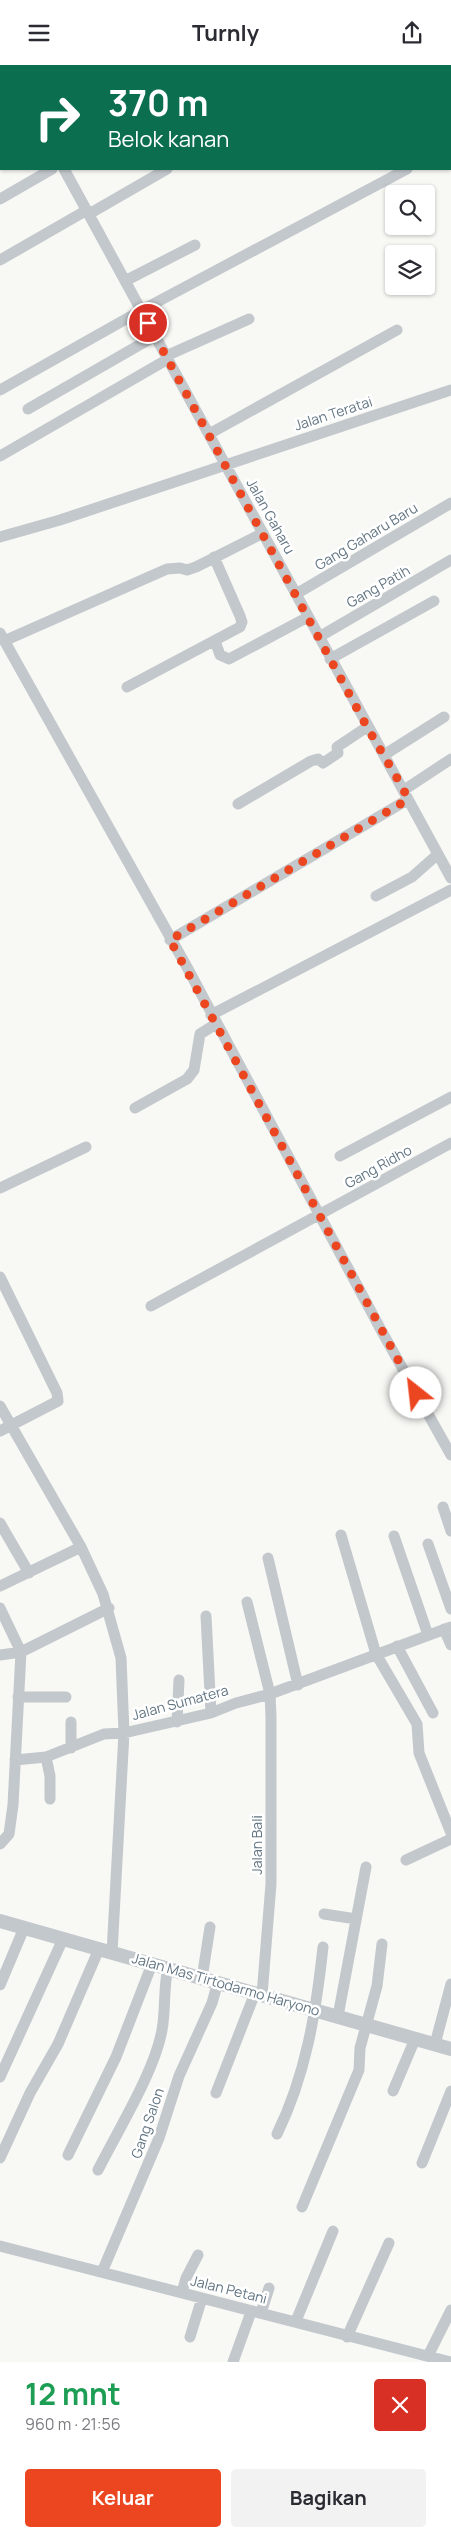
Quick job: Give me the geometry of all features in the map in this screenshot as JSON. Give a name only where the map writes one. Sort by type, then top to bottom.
[{"type":"street","points":[[0,199],[50,170]]},
{"type":"street","name":"Jalan Gaharu","points":[[65,170],[367,727],[405,795],[444,858],[451,878]]},
{"type":"street","points":[[0,260],[165,170]]},
{"type":"street","points":[[0,390],[142,310],[404,170]]},
{"type":"street","points":[[125,281],[195,245]]},
{"type":"street","points":[[0,456],[167,358],[249,319]]},
{"type":"street","points":[[209,434],[397,330]]},
{"type":"street","points":[[28,409],[155,336]]},
{"type":"street","name":"Jalan Teratai","points":[[0,537],[60,520],[451,390]]},
{"type":"street","name":"Gang Gaharu Baru","points":[[296,595],[451,503]]},
{"type":"street","points":[[263,533],[187,570],[180,568],[167,569],[2,637],[106,820],[451,1455]]},
{"type":"street","points":[[127,687],[240,627],[242,622],[214,557]]},
{"type":"street","name":"Gang Patih","points":[[319,637],[451,560]]},
{"type":"street","points":[[330,659],[434,601]]},
{"type":"street","points":[[215,641],[220,655],[229,659],[308,617]]},
{"type":"street","points":[[384,755],[444,717]]},
{"type":"street","points":[[238,804],[311,761],[318,759],[324,763],[331,760],[338,753],[336,747],[367,727]]},
{"type":"street","points":[[170,940],[405,795],[451,759]]},
{"type":"street","points":[[376,896],[444,858]]},
{"type":"street","points":[[135,1108],[187,1079],[194,1070],[200,1034],[213,1019],[451,891]]},
{"type":"street","points":[[340,1156],[451,1097]]},
{"type":"street","name":"Gang Ridho","points":[[151,1306],[451,1143]]},
{"type":"street","points":[[0,1188],[86,1147]]},
{"type":"street","points":[[0,1277],[2,1291],[57,1393],[58,1401],[5,1428]]},
{"type":"street","points":[[0,1406],[5,1428],[81,1547],[109,1608],[121,1659],[124,1733],[104,1734],[46,1757],[15,1760]]},
{"type":"street","points":[[443,1507],[451,1531]]},
{"type":"street","points":[[0,1523],[29,1573]]},
{"type":"street","points":[[340,1535],[376,1654],[417,1724],[419,1753],[451,1833]]},
{"type":"street","points":[[394,1536],[428,1635]]},
{"type":"street","points":[[428,1544],[451,1609]]},
{"type":"street","points":[[0,1586],[81,1547]]},
{"type":"street","points":[[268,1558],[298,1685]]},
{"type":"street","name":"Jalan Bali","points":[[216,2093],[258,1994],[271,1884],[270,1694],[246,1603]]},
{"type":"street","points":[[0,1608],[21,1652],[9,1834],[0,1844]]},
{"type":"street","points":[[0,1655],[21,1652],[109,1608]]},
{"type":"street","points":[[206,1616],[211,1713]]},
{"type":"street","points":[[448,1628],[451,1645]]},
{"type":"street","name":"Jalan Sumatera","points":[[106,1951],[124,1733],[211,1713],[236,1703],[298,1685],[448,1628]]},
{"type":"street","points":[[397,1646],[433,1713]]},
{"type":"street","points":[[177,1722],[179,1680]]},
{"type":"street","points":[[18,1697],[66,1697]]},
{"type":"street","points":[[71,1722],[71,1748]]},
{"type":"street","points":[[46,1757],[50,1776],[50,1799]]},
{"type":"street","points":[[406,1860],[451,1839]]},
{"type":"street","points":[[338,2016],[366,1867]]},
{"type":"street","points":[[324,1914],[356,1919]]},
{"type":"street","name":"Jalan Mas Tirtodarmo Haryono","points":[[0,1921],[367,2023],[451,2049]]},
{"type":"street","points":[[202,1978],[210,1927]]},
{"type":"street","points":[[0,1985],[24,1928]]},
{"type":"street","points":[[0,2077],[63,1939]]},
{"type":"street","points":[[302,2207],[359,2070],[360,2048],[378,1986],[382,1944]]},
{"type":"street","points":[[277,2134],[300,2077],[316,2010],[323,1947]]},
{"type":"street","points":[[0,2158],[30,2093],[106,1951]]},
{"type":"street","points":[[68,2155],[116,2057],[152,1964]]},
{"type":"street","points":[[98,2170],[150,2065],[162,2030],[164,1985],[168,1968]]},
{"type":"street","name":"Gang Salon","points":[[102,2272],[159,2138],[179,2076],[212,2003],[218,1983]]},
{"type":"street","points":[[435,2044],[451,1984]]},
{"type":"street","points":[[393,2091],[415,2039]]},
{"type":"street","points":[[422,2163],[451,2091]]},
{"type":"street","points":[[296,2321],[333,2231]]},
{"type":"street","points":[[346,2337],[389,2243]]},
{"type":"street","name":"Jalan Petani","points":[[0,2246],[296,2321],[346,2337],[450,2362]]},
{"type":"street","points":[[182,2292],[198,2255]]},
{"type":"street","points":[[233,2362],[269,2288]]},
{"type":"street","points":[[190,2337],[202,2298]]},
{"type":"street","points":[[428,2356],[451,2310]]},
{"type":"route","points":[[148,323],[367,727],[404,790],[407,800],[170,940],[188,969],[416,1393]]}]
